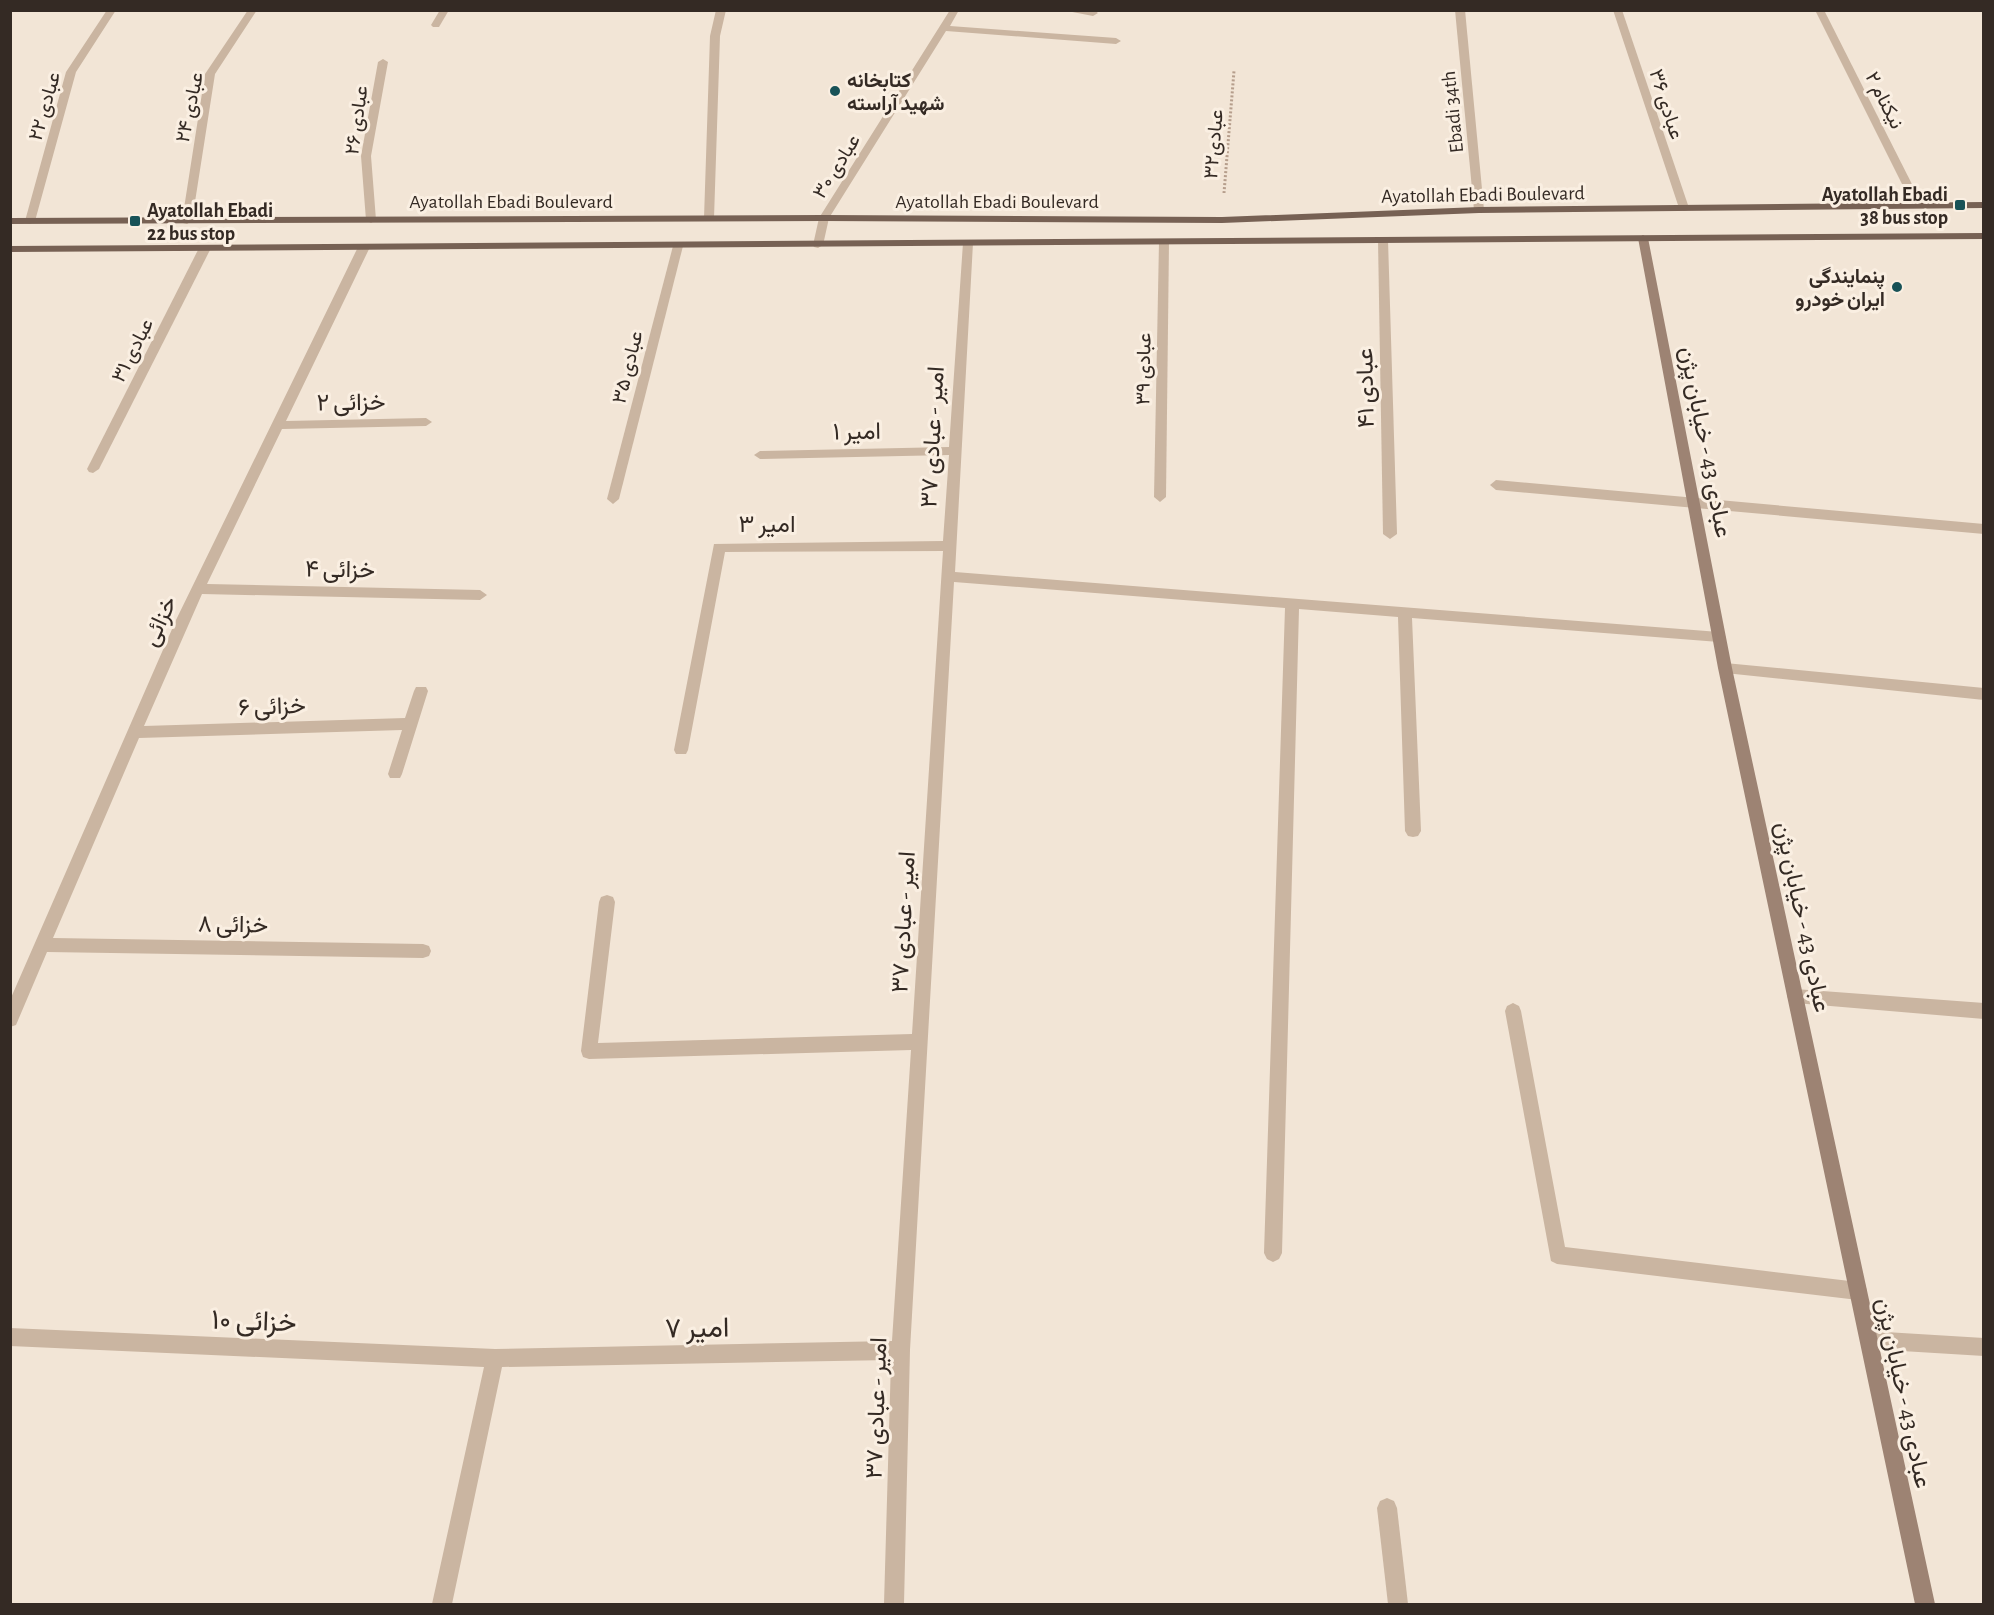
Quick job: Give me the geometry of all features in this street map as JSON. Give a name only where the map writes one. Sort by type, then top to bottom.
[{"type":"main road","name":"Ayatollah Ebadi Boulevard","points":[[10,221],[709,218],[1222,220],[1479,210],[1983,205]]},
{"type":"main road","name":"Ayatollah Ebadi Boulevard","points":[[10,249],[1983,236]]},
{"type":"street","name":"عبادی ۲۲","points":[[30,221],[71,72],[112,10]]},
{"type":"street","name":"عبادی ۲۴","points":[[187,221],[210,74],[253,10]]},
{"type":"street","points":[[436,25],[444,10]]},
{"type":"street","points":[[709,218],[715,36],[721,10]]},
{"type":"street","name":"عبادی ۳۰","points":[[818,245],[824,218],[955,10]]},
{"type":"street","points":[[1066,10],[1093,13]]},
{"type":"street","name":"Ebadi 34th","points":[[1460,10],[1479,210]]},
{"type":"street","name":"عبادی ۳۶","points":[[1617,10],[1684,208]]},
{"type":"street","name":"نیکنام ۲","points":[[1819,10],[1918,206]]},
{"type":"street","points":[[944,28],[1116,41]]},
{"type":"street","name":"عبادی ۲۶","points":[[371,220],[366,156],[383,62]]},
{"type":"street","name":"عبادی 43 - خیابان پژن","points":[[1643,238],[1725,668],[1925,1605]]},
{"type":"street","name":"عبادی ۴۱","points":[[1383,240],[1390,534]]},
{"type":"street","name":"عبادی ۳۹","points":[[1160,497],[1164,242]]},
{"type":"street","name":"امیر - عبادی ۳۷","points":[[894,1605],[901,1350],[968,243]]},
{"type":"street","name":"عبادی ۳۵","points":[[613,499],[678,246]]},
{"type":"street","name":"خزائی","points":[[10,1020],[199,589],[364,247]]},
{"type":"street","name":"عبادی ۳۱","points":[[93,470],[205,248]]},
{"type":"street","name":"خزائی ۲","points":[[278,425],[426,422]]},
{"type":"street","name":"امیر ۱","points":[[760,455],[955,451]]},
{"type":"street","points":[[1496,485],[1983,529]]},
{"type":"street","name":"امیر ۳","points":[[681,750],[719,547],[950,546]]},
{"type":"street","points":[[947,576],[1719,637]]},
{"type":"street","name":"خزائی ۴","points":[[199,589],[480,595]]},
{"type":"street","points":[[1273,1253],[1292,603]]},
{"type":"street","points":[[1405,612],[1413,831]]},
{"type":"street","points":[[1725,668],[1983,694]]},
{"type":"street","points":[[395,774],[420,691]]},
{"type":"street","name":"خزائی ۶","points":[[135,732],[411,724]]},
{"type":"street","points":[[607,902],[589,1051],[920,1042]]},
{"type":"street","name":"خزائی ۸","points":[[43,945],[423,951]]},
{"type":"street","points":[[1795,996],[1983,1011]]},
{"type":"street","points":[[1513,1011],[1557,1256],[1858,1291]]},
{"type":"street","name":"خزائی ۱۰","points":[[10,1336],[495,1358]]},
{"type":"street","points":[[1869,1341],[1983,1347]]},
{"type":"street","name":"امیر ۷","points":[[495,1358],[901,1350]]},
{"type":"street","points":[[442,1605],[495,1358]]},
{"type":"street","points":[[1387,1509],[1398,1605]]},
{"type":"path","name":"عبادی۳۲","points":[[1222,220],[1234,71]]},
{"type":"place","name":"کتابخانه شهید آراسته","points":[[835,91]]},
{"type":"place","name":"Ayatollah Ebadi 38 bus stop","points":[[1960,205]]},
{"type":"place","name":"Ayatollah Ebadi 22 bus stop","points":[[135,221]]},
{"type":"place","name":"پنمایندگی ایران خودرو","points":[[1897,287]]}]
